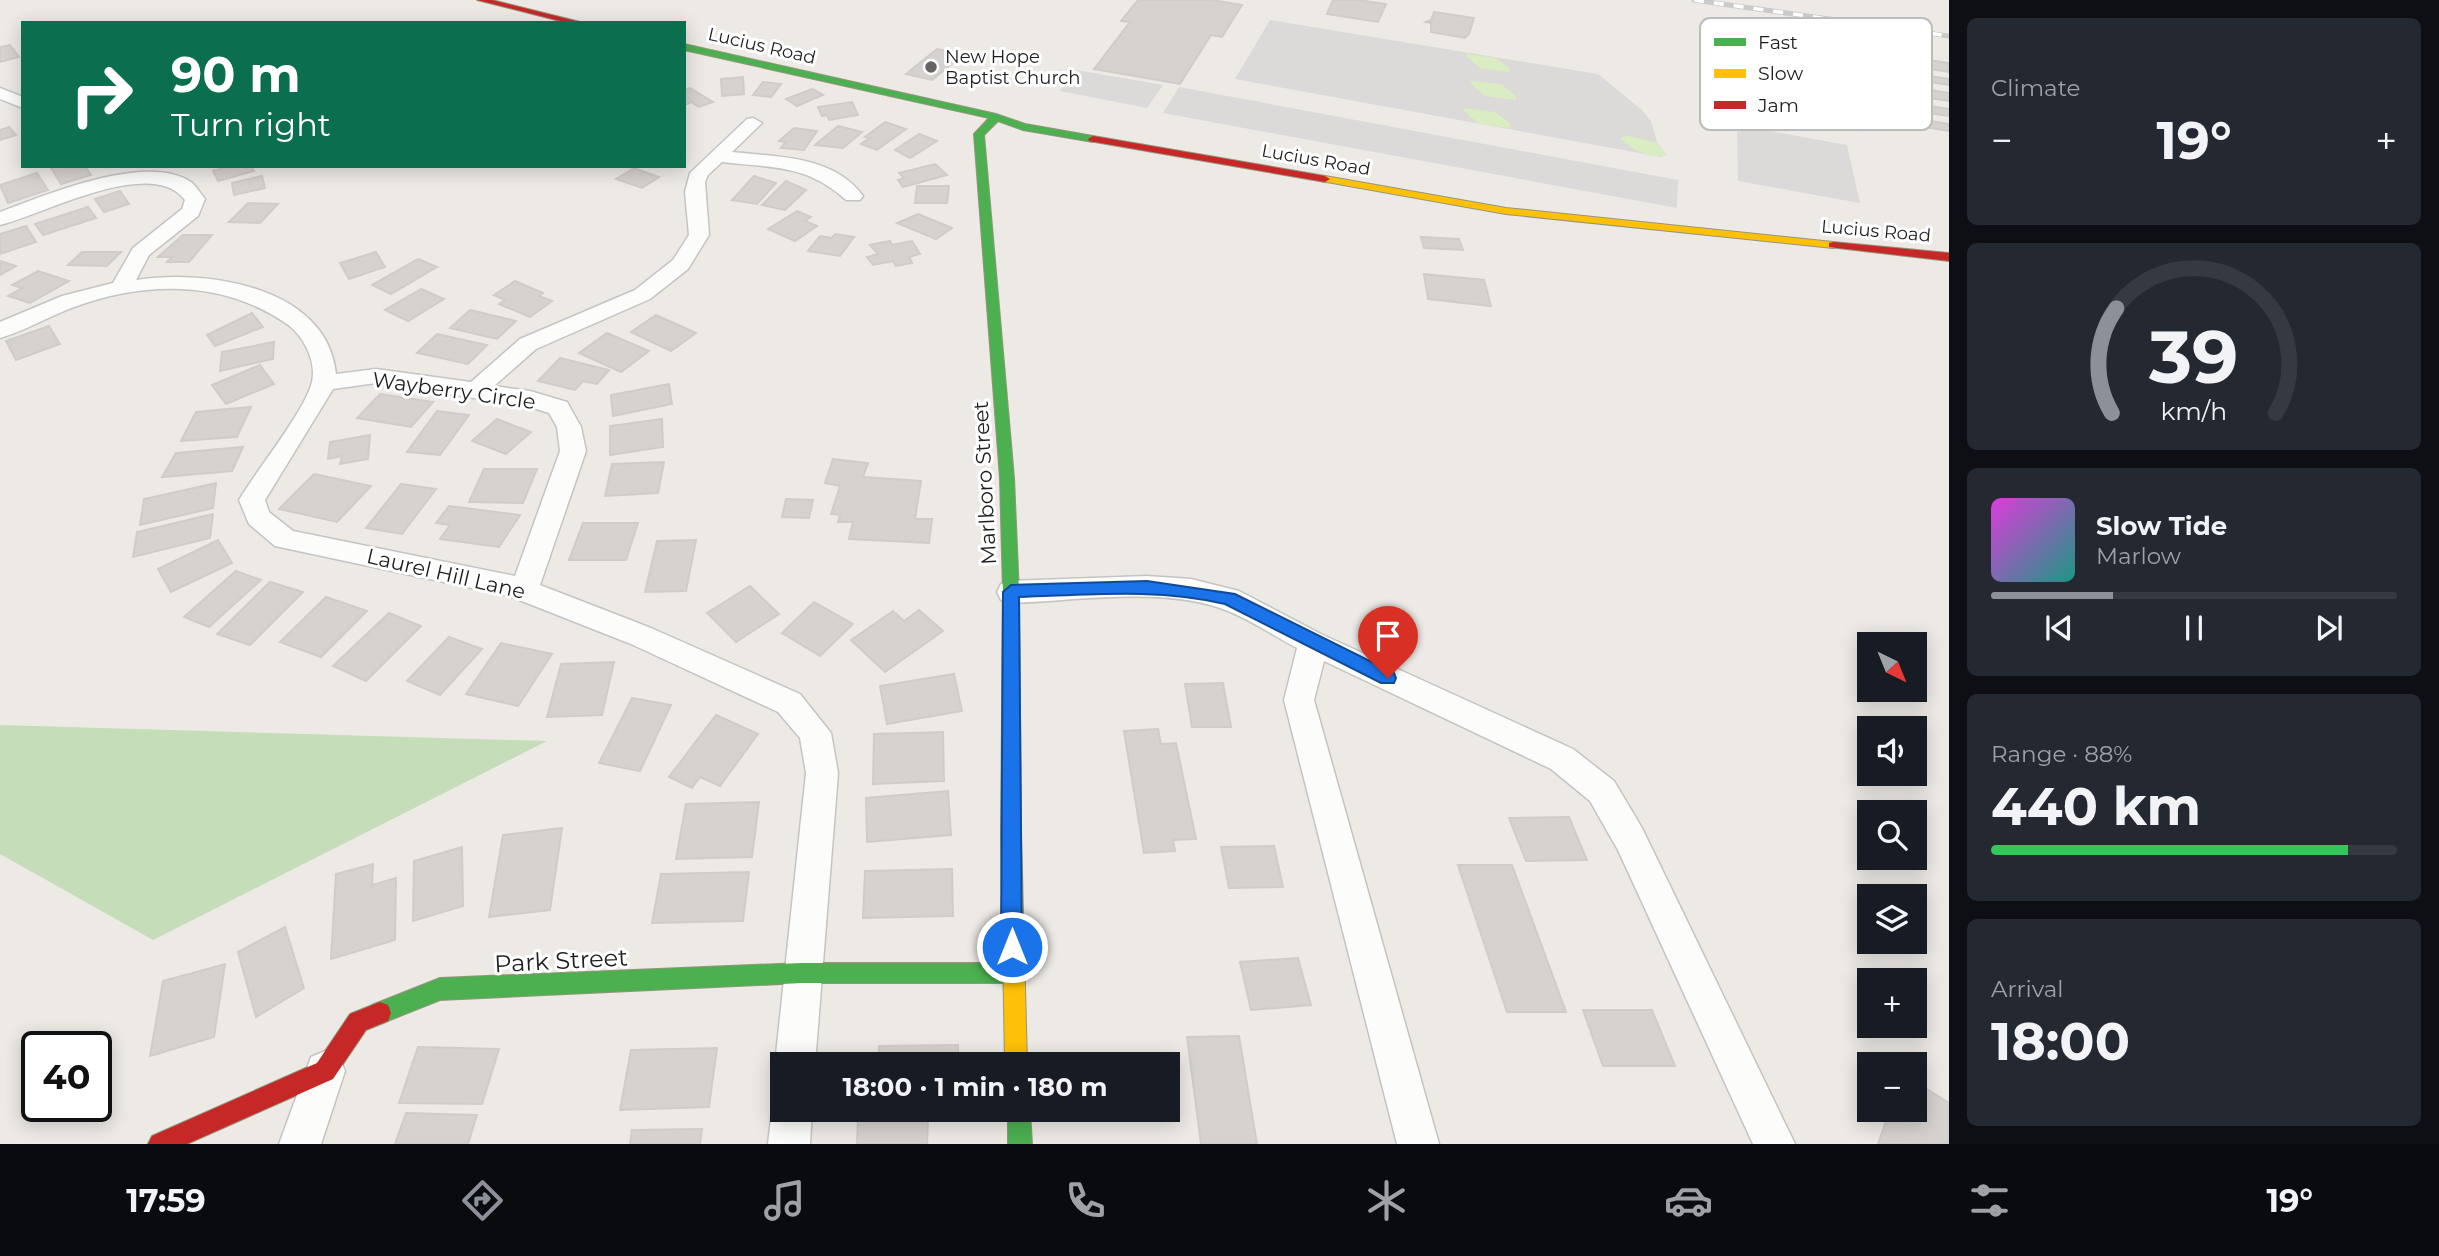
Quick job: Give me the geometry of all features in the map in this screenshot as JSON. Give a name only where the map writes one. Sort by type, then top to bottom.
[{"type":"street","points":[[481,0],[571,21]]},
{"type":"street","name":"Lucius Road","points":[[686,47],[1048,131],[1506,211],[1949,257]]},
{"type":"street","points":[[0,93],[21,102]]},
{"type":"street","points":[[0,111],[21,104]]},
{"type":"street","name":"Marlboro Street","points":[[996,117],[979,134],[1005,432],[1011,592],[1012,974],[1015,1052]]},
{"type":"street","points":[[476,391],[527,345],[637,297],[679,268],[696,243],[702,222],[694,201],[694,184],[699,173],[721,156],[753,123]]},
{"type":"street","points":[[721,156],[816,168],[836,178],[853,196]]},
{"type":"street","points":[[0,219],[106,183],[132,178],[163,178],[183,185],[195,199],[191,212],[140,252],[122,287]]},
{"type":"street","points":[[3,324],[122,287],[190,283],[229,286],[261,296],[288,312],[312,333],[320,357],[324,383]]},
{"type":"street","name":"Wayberry Circle","points":[[324,383],[376,376],[530,399],[558,408],[569,427],[573,451],[524,590]]},
{"type":"street","name":"Laurel Hill Lane","points":[[324,383],[252,500],[258,517],[285,539],[524,590],[641,636],[789,703],[815,733],[822,773],[796,1052]]},
{"type":"street","points":[[1011,592],[1147,587],[1191,590],[1229,599],[1313,643],[1562,759],[1602,790],[1630,839],[1774,1144]]},
{"type":"street","points":[[1313,643],[1299,700],[1418,1144]]},
{"type":"street","name":"Park Street","points":[[325,1072],[358,1023],[440,989],[802,973],[1012,974]]},
{"type":"street","points":[[160,1144],[325,1072]]},
{"type":"street","points":[[300,1144],[325,1072]]},
{"type":"street","points":[[789,1144],[791,1122]]},
{"type":"street","points":[[1019,1122],[1020,1144]]},
{"type":"shaded area","points":[[1270,20],[1598,74],[1642,110],[1651,121],[1657,142],[1667,155],[1661,157],[1235,79]]},
{"type":"shaded area","points":[[1076,70],[1163,85],[1147,108],[1060,91]]},
{"type":"shaded area","points":[[1179,87],[1678,180],[1677,208],[1163,113]]},
{"type":"shaded area","points":[[1737,130],[1764,130],[1847,145],[1860,203],[1738,181]]},
{"type":"green space","points":[[1467,54],[1496,58],[1510,69],[1510,72],[1480,68]]},
{"type":"green space","points":[[1471,81],[1501,84],[1516,96],[1516,100],[1485,96]]},
{"type":"green space","points":[[1464,108],[1495,112],[1511,124],[1510,128],[1479,124]]},
{"type":"green space","points":[[1625,135],[1657,143],[1667,155],[1649,155],[1637,150],[1621,139]]},
{"type":"green space","points":[[0,725],[547,741],[153,940],[0,854]]},
{"type":"building","points":[[1138,0],[1212,0],[1242,5],[1222,37],[1211,35],[1180,84],[1094,69],[1130,22],[1121,21]]},
{"type":"building","points":[[1333,0],[1386,4],[1378,22],[1327,14]]},
{"type":"building","points":[[1434,12],[1474,18],[1469,34],[1465,38],[1431,32],[1431,23],[1426,22],[1431,20]]},
{"type":"building","points":[[10,45],[19,57],[0,62],[0,47]]},
{"type":"building","points":[[937,49],[963,55],[932,80],[906,74]]},
{"type":"building","points":[[1932,61],[1949,63],[1949,72],[1932,69]]},
{"type":"building","points":[[1932,76],[1949,79],[1949,85],[1932,82]]},
{"type":"building","points":[[743,77],[744,94],[722,96],[721,79]]},
{"type":"building","points":[[763,82],[781,84],[771,97],[753,95]]},
{"type":"building","points":[[690,88],[713,102],[699,107],[691,102],[686,104],[686,89]]},
{"type":"building","points":[[812,89],[823,95],[797,106],[786,99]]},
{"type":"building","points":[[1932,90],[1949,93],[1949,101],[1932,98]]},
{"type":"building","points":[[852,102],[858,115],[829,120],[827,115],[822,116],[818,107]]},
{"type":"building","points":[[1932,106],[1949,109],[1949,116],[1932,113]]},
{"type":"building","points":[[1932,121],[1949,124],[1949,131],[1932,128]]},
{"type":"building","points":[[885,122],[906,129],[877,150],[861,144],[870,138],[865,137]]},
{"type":"building","points":[[838,126],[862,132],[843,148],[815,145]]},
{"type":"building","points":[[9,127],[16,135],[0,140],[0,130]]},
{"type":"building","points":[[794,128],[817,131],[804,150],[781,148],[786,142],[779,141]]},
{"type":"building","points":[[919,134],[937,141],[910,158],[895,150]]},
{"type":"building","points":[[935,164],[947,175],[903,187],[898,180],[904,178],[899,173]]},
{"type":"building","points":[[51,168],[86,168],[91,175],[61,184]]},
{"type":"building","points":[[224,168],[252,168],[254,171],[218,181],[213,171]]},
{"type":"building","points":[[634,168],[659,177],[642,188],[616,179]]},
{"type":"building","points":[[37,173],[48,190],[8,203],[0,185]]},
{"type":"building","points":[[262,176],[265,188],[234,195],[232,183]]},
{"type":"building","points":[[754,176],[776,183],[757,204],[732,200]]},
{"type":"building","points":[[786,181],[806,190],[785,210],[762,205]]},
{"type":"building","points":[[917,186],[949,186],[947,203],[915,203]]},
{"type":"building","points":[[120,191],[129,204],[104,212],[95,199]]},
{"type":"building","points":[[248,203],[278,204],[260,223],[229,222]]},
{"type":"building","points":[[88,207],[96,218],[43,235],[35,224]]},
{"type":"building","points":[[797,211],[811,217],[805,221],[817,226],[795,241],[768,229]]},
{"type":"building","points":[[918,214],[952,228],[936,239],[897,223]]},
{"type":"building","points":[[26,226],[36,242],[0,254],[0,234]]},
{"type":"building","points":[[835,234],[854,237],[840,256],[808,251],[820,236],[832,238]]},
{"type":"building","points":[[183,235],[212,235],[189,262],[167,262],[172,257],[158,257]]},
{"type":"building","points":[[1421,237],[1459,239],[1463,250],[1424,248]]},
{"type":"building","points":[[890,241],[892,245],[912,241],[920,254],[909,257],[912,263],[896,266],[893,261],[873,265],[867,257],[878,254],[870,245]]},
{"type":"building","points":[[82,252],[121,252],[107,266],[68,265]]},
{"type":"building","points":[[376,252],[385,267],[349,279],[340,263]]},
{"type":"building","points":[[418,259],[437,267],[391,294],[372,285]]},
{"type":"building","points":[[0,261],[16,266],[0,275]]},
{"type":"building","points":[[38,271],[69,281],[30,303],[8,296],[22,288],[12,285]]},
{"type":"building","points":[[1424,274],[1484,280],[1491,306],[1428,299]]},
{"type":"building","points":[[515,281],[543,293],[539,296],[552,301],[530,317],[499,304],[505,300],[494,295]]},
{"type":"building","points":[[421,289],[444,299],[408,321],[385,310]]},
{"type":"building","points":[[470,310],[516,321],[497,339],[450,328]]},
{"type":"building","points":[[252,313],[263,327],[215,346],[207,335]]},
{"type":"building","points":[[656,315],[696,333],[671,351],[631,332]]},
{"type":"building","points":[[49,326],[60,344],[16,360],[6,341]]},
{"type":"building","points":[[607,333],[649,351],[621,372],[579,353]]},
{"type":"building","points":[[437,334],[487,345],[468,364],[417,353]]},
{"type":"building","points":[[274,342],[273,359],[220,371],[222,352]]},
{"type":"building","points":[[560,358],[609,370],[597,384],[583,381],[575,390],[538,381]]},
{"type":"building","points":[[260,365],[274,384],[226,404],[212,385]]},
{"type":"building","points":[[669,384],[672,404],[613,416],[611,395]]},
{"type":"building","points":[[380,394],[433,402],[411,427],[357,418]]},
{"type":"building","points":[[251,407],[237,437],[181,441],[196,412]]},
{"type":"building","points":[[437,411],[469,415],[440,455],[407,452]]},
{"type":"building","points":[[497,419],[531,432],[506,454],[472,441]]},
{"type":"building","points":[[662,419],[663,447],[610,455],[610,426]]},
{"type":"building","points":[[370,435],[368,459],[340,464],[342,456],[328,459],[330,442]]},
{"type":"building","points":[[243,447],[232,471],[162,477],[176,453]]},
{"type":"building","points":[[833,459],[868,463],[863,477],[921,481],[915,519],[932,519],[929,543],[849,539],[853,522],[838,522],[840,515],[831,514],[840,486],[825,483]]},
{"type":"building","points":[[664,462],[658,493],[605,496],[612,464]]},
{"type":"building","points":[[484,469],[537,469],[523,503],[469,502]]},
{"type":"building","points":[[314,474],[371,486],[337,522],[279,509]]},
{"type":"building","points":[[216,483],[213,508],[140,525],[144,499]]},
{"type":"building","points":[[401,484],[436,489],[402,534],[366,528]]},
{"type":"building","points":[[786,499],[813,500],[809,518],[782,517]]},
{"type":"building","points":[[449,506],[520,515],[499,547],[440,539],[450,525],[436,523]]},
{"type":"building","points":[[213,514],[210,538],[133,557],[137,532]]},
{"type":"building","points":[[583,523],[638,523],[626,560],[569,560]]},
{"type":"building","points":[[218,540],[232,563],[171,592],[158,569]]},
{"type":"building","points":[[696,540],[686,591],[645,592],[657,541]]},
{"type":"building","points":[[236,571],[261,580],[209,627],[184,617]]},
{"type":"building","points":[[270,582],[303,592],[250,645],[217,634]]},
{"type":"building","points":[[750,586],[779,614],[736,642],[707,613]]},
{"type":"building","points":[[326,597],[367,611],[321,657],[280,642]]},
{"type":"building","points":[[814,602],[853,624],[820,656],[782,633]]},
{"type":"building","points":[[919,610],[943,631],[885,672],[851,640],[893,611],[904,621]]},
{"type":"building","points":[[389,613],[421,626],[366,681],[333,666]]},
{"type":"building","points":[[449,637],[482,649],[440,695],[407,681]]},
{"type":"building","points":[[501,643],[552,654],[518,706],[466,694]]},
{"type":"building","points":[[614,662],[602,715],[547,717],[561,664]]},
{"type":"building","points":[[954,674],[962,711],[887,724],[880,686]]},
{"type":"building","points":[[1223,683],[1231,727],[1192,727],[1185,684]]},
{"type":"building","points":[[632,698],[671,705],[640,771],[599,763]]},
{"type":"building","points":[[716,715],[758,734],[720,786],[700,777],[692,788],[669,777]]},
{"type":"building","points":[[1158,729],[1161,744],[1176,743],[1196,839],[1173,840],[1175,851],[1144,853],[1124,731]]},
{"type":"building","points":[[943,732],[944,781],[873,784],[874,734]]},
{"type":"building","points":[[948,791],[951,835],[867,842],[866,798]]},
{"type":"building","points":[[759,802],[752,857],[676,859],[686,804]]},
{"type":"building","points":[[1569,817],[1587,860],[1526,861],[1509,818]]},
{"type":"building","points":[[562,828],[550,910],[489,917],[503,835]]},
{"type":"building","points":[[1274,846],[1283,887],[1229,888],[1221,847]]},
{"type":"building","points":[[462,847],[463,906],[413,921],[414,861]]},
{"type":"building","points":[[373,864],[372,885],[396,878],[395,940],[331,959],[336,874]]},
{"type":"building","points":[[1458,865],[1512,865],[1566,1012],[1507,1012]]},
{"type":"building","points":[[952,869],[953,916],[863,918],[865,871]]},
{"type":"building","points":[[749,872],[743,921],[652,923],[661,874]]},
{"type":"building","points":[[285,927],[304,988],[256,1017],[238,952]]},
{"type":"building","points":[[1298,958],[1311,1005],[1251,1010],[1240,962]]},
{"type":"building","points":[[225,964],[214,1037],[150,1056],[163,981]]},
{"type":"building","points":[[1583,1010],[1652,1010],[1675,1066],[1603,1066]]},
{"type":"building","points":[[1239,1036],[1257,1144],[1201,1144],[1187,1037]]},
{"type":"building","points":[[958,1045],[958,1052],[879,1052],[879,1046]]},
{"type":"building","points":[[418,1047],[499,1049],[482,1104],[399,1103]]},
{"type":"building","points":[[717,1048],[709,1107],[620,1110],[631,1050]]},
{"type":"building","points":[[1927,1089],[1949,1103],[1949,1144],[1878,1144],[1886,1122],[1927,1122]]},
{"type":"building","points":[[406,1113],[477,1115],[468,1144],[395,1144]]},
{"type":"building","points":[[858,1122],[928,1122],[927,1144],[857,1144]]},
{"type":"building","points":[[702,1129],[700,1144],[630,1144],[632,1130]]},
{"type":"railway","points":[[1694,0],[1822,18]]},
{"type":"railway","points":[[1932,34],[1949,36]]},
{"type":"traffic: fast","points":[[686,47],[996,117],[1023,127],[1093,139]]},
{"type":"traffic: fast","points":[[996,117],[979,134],[1007,478],[1011,593],[1011,835]]},
{"type":"traffic: fast","points":[[380,1013],[440,989],[802,973],[1012,973]]},
{"type":"traffic: fast","points":[[1019,1122],[1020,1144]]},
{"type":"traffic: slow","points":[[1325,179],[1506,211],[1833,245]]},
{"type":"traffic: slow","points":[[1011,835],[1016,1052]]},
{"type":"traffic: jam","points":[[481,0],[571,21]]},
{"type":"traffic: jam","points":[[1093,139],[1325,179]]},
{"type":"traffic: jam","points":[[1833,245],[1949,257]]},
{"type":"traffic: jam","points":[[160,1144],[325,1071],[358,1022],[380,1013]]},
{"type":"place","name":"New Hope Baptist Church","points":[[931,67]]},
{"type":"route","points":[[1012,947],[1011,592],[1147,587],[1210,594],[1229,599],[1388,678]]}]
